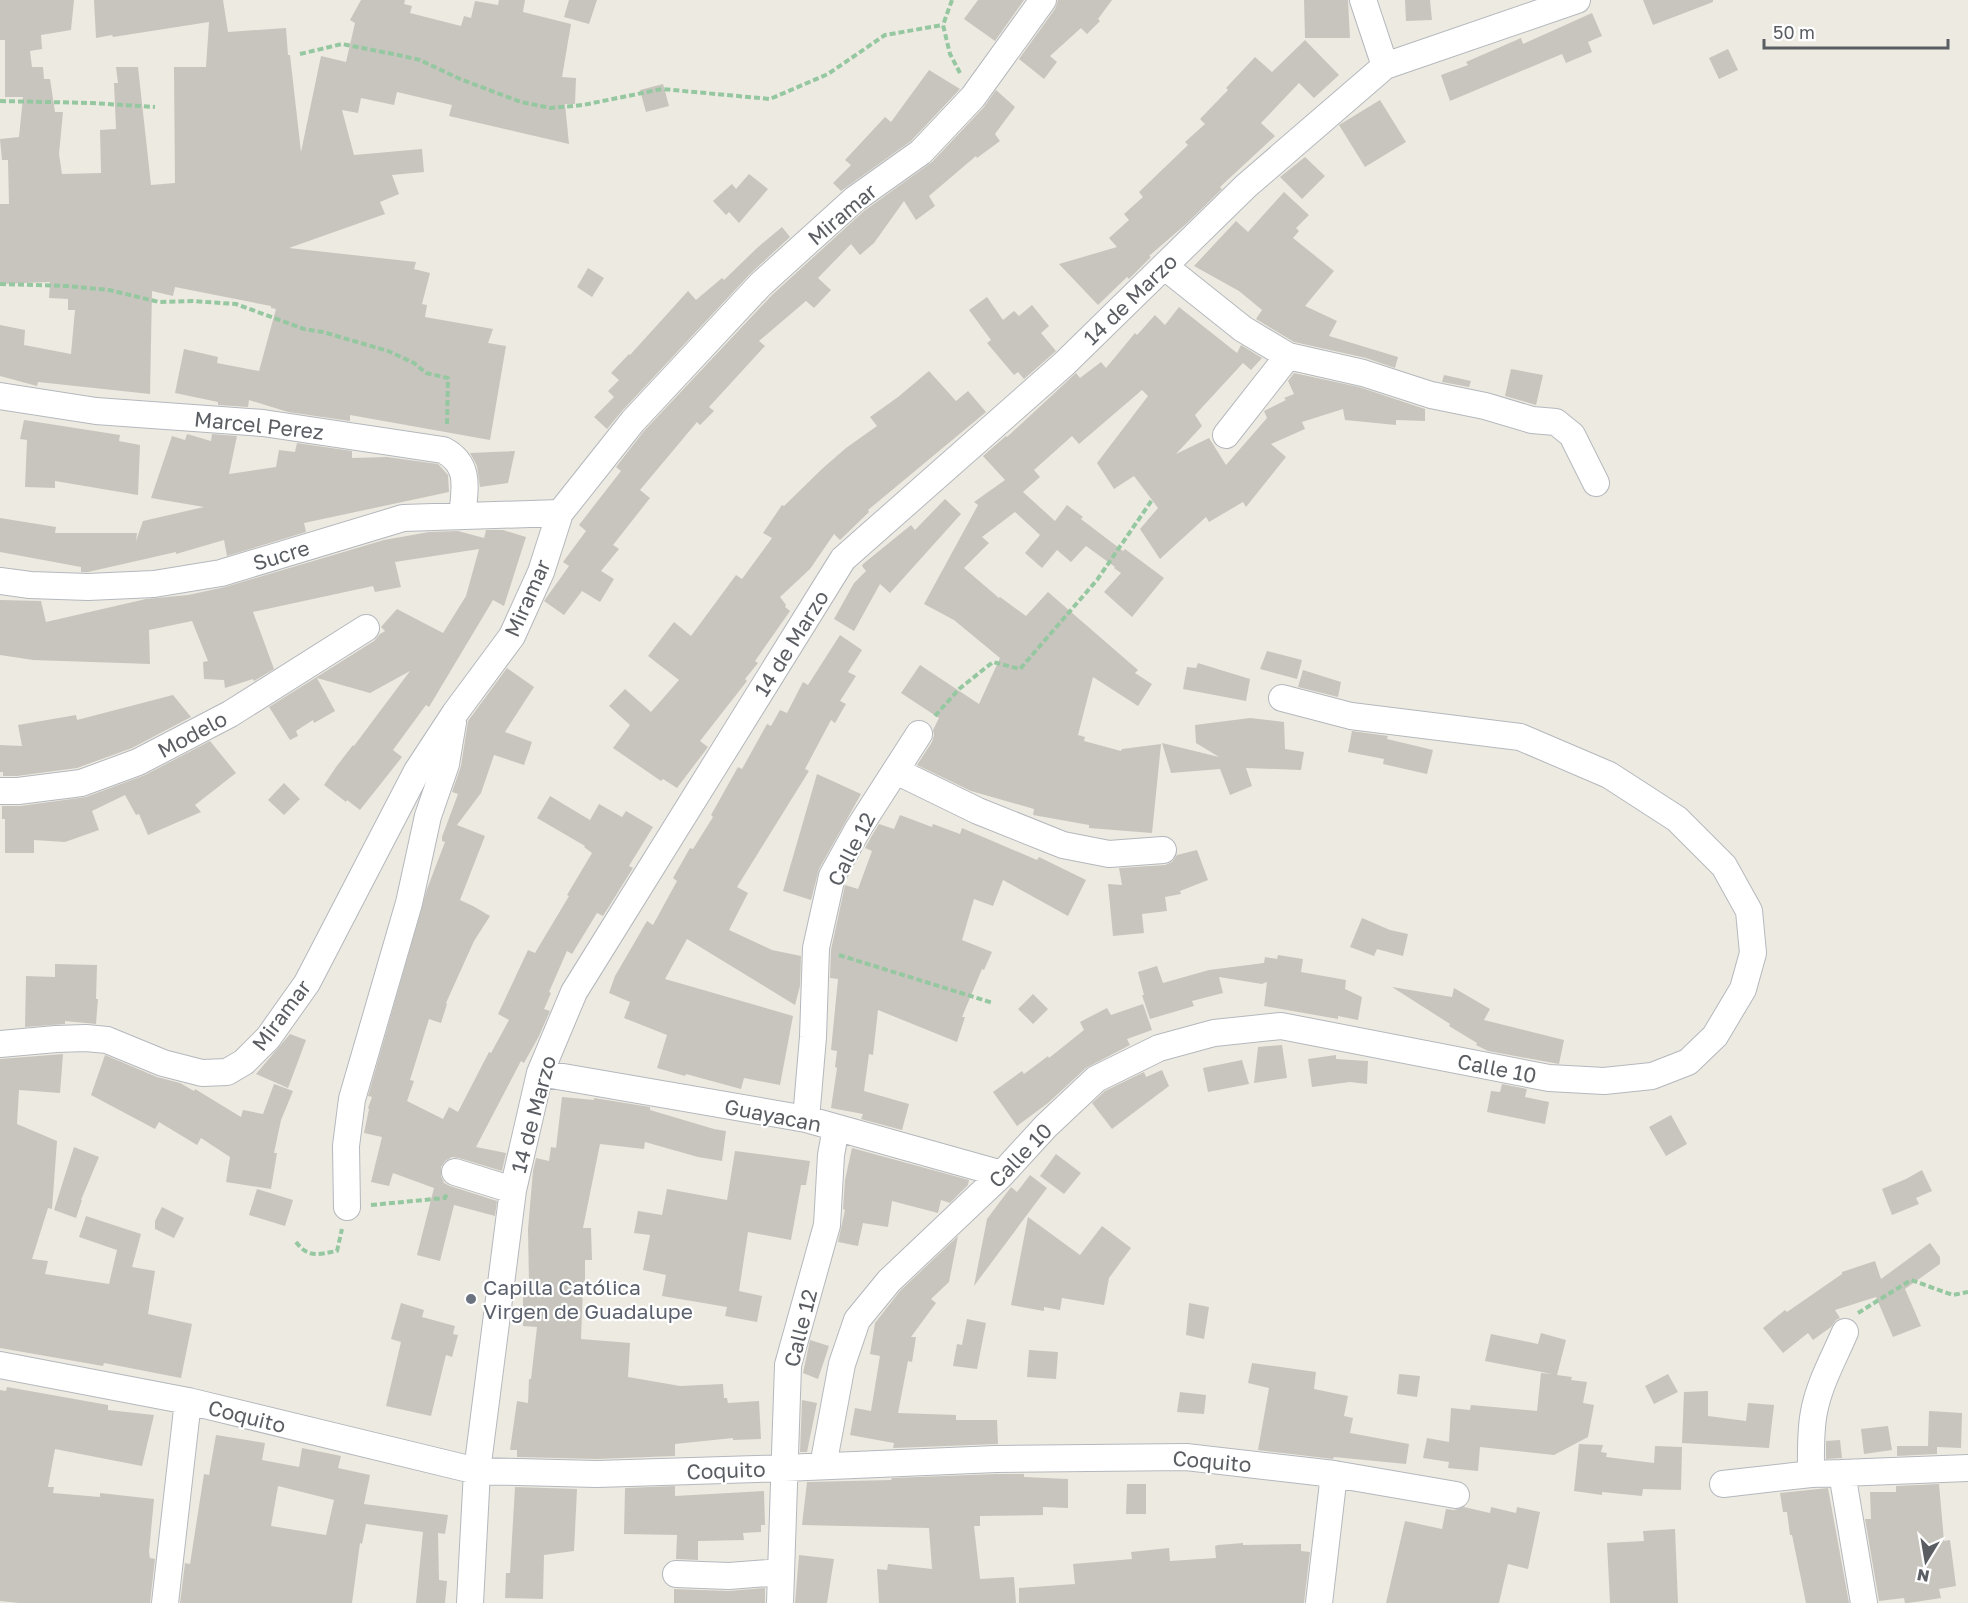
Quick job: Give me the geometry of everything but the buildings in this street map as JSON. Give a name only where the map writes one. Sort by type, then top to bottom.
[{"type":"street","name":"Miramar","points":[[0,1044],[56,1039],[107,1040],[163,1063],[202,1073],[227,1072],[244,1062],[268,1038],[307,983],[417,771],[455,713],[513,636],[541,572],[560,513],[633,421],[761,284],[855,199],[921,152],[973,97],[1043,0]]},
{"type":"street","points":[[1363,0],[1385,66]]},
{"type":"street","name":"14 de Marzo","points":[[470,1603],[477,1471],[513,1190],[540,1073],[574,992],[843,560],[1064,364],[1246,186],[1385,66],[1577,0]]},
{"type":"street","points":[[1164,266],[1243,329],[1288,356],[1363,373],[1431,395],[1485,406],[1532,420],[1556,422],[1572,435],[1596,483]]},
{"type":"street","points":[[1226,435],[1288,356]]},
{"type":"street","name":"Marcel Perez","points":[[0,396],[96,411],[263,423],[443,450]]},
{"type":"street","points":[[443,450],[455,457],[464,474],[462,515]]},
{"type":"street","name":"Sucre","points":[[0,580],[30,585],[88,588],[154,584],[221,573],[403,518],[560,513]]},
{"type":"street","name":"Modelo","points":[[0,790],[18,791],[81,783],[138,762],[230,714],[366,628]]},
{"type":"street","name":"Calle 10","points":[[823,1466],[842,1364],[857,1320],[889,1281],[1002,1174],[1046,1126],[1096,1079],[1160,1048],[1214,1033],[1281,1026],[1549,1078],[1604,1081],[1652,1076],[1688,1062],[1715,1036],[1743,989],[1753,953],[1749,911],[1724,866],[1677,819],[1609,775],[1520,737],[1351,716],[1282,698]]},
{"type":"street","points":[[347,1207],[346,1146],[352,1100],[410,903],[428,816],[446,764],[455,713]]},
{"type":"street","name":"Calle 12","points":[[806,1119],[813,1037],[816,948],[832,876],[858,829],[919,734]]},
{"type":"street","points":[[896,771],[978,811],[1063,846],[1109,854],[1163,850]]},
{"type":"street","name":"Guayacan","points":[[540,1073],[806,1119],[1002,1174]]},
{"type":"street","name":"Calle 12","points":[[780,1603],[788,1365],[827,1225],[831,1155],[836,1128]]},
{"type":"street","points":[[455,1172],[513,1190]]},
{"type":"street","points":[[1812,1474],[1811,1434],[1814,1412],[1820,1390],[1845,1332]]},
{"type":"street","name":"Coquito","points":[[0,1365],[188,1401],[477,1471],[597,1474],[996,1459],[1186,1457],[1334,1474],[1456,1495]]},
{"type":"street","points":[[165,1603],[188,1401]]},
{"type":"street","points":[[1723,1484],[1812,1474],[1968,1468]]},
{"type":"street","points":[[1842,1473],[1863,1603]]},
{"type":"street","points":[[1319,1603],[1334,1474]]},
{"type":"street","points":[[676,1574],[729,1576],[781,1572]]},
{"type":"path","points":[[952,0],[943,25],[950,54],[973,97]]},
{"type":"path","points":[[300,54],[342,44],[403,56],[420,60],[460,79],[521,102],[551,108],[583,105],[662,89],[770,99],[828,74],[885,35],[943,25]]},
{"type":"path","points":[[0,101],[155,107]]},
{"type":"path","points":[[0,284],[109,290],[159,302],[192,301],[236,304],[304,329],[323,332],[388,351],[414,363],[426,373],[448,378],[448,422],[443,450]]},
{"type":"path","points":[[919,734],[959,689],[993,662],[1020,669],[1097,580],[1152,500]]},
{"type":"path","points":[[816,948],[993,1003]]},
{"type":"path","points":[[296,1242],[303,1251],[315,1255],[337,1251],[347,1207],[445,1198],[455,1172]]},
{"type":"path","points":[[1845,1332],[1847,1321],[1911,1280],[1953,1295],[1968,1292]]},
{"type":"place","name":"Capilla Católica Virgen de Guadalupe","points":[[471,1299]]}]
